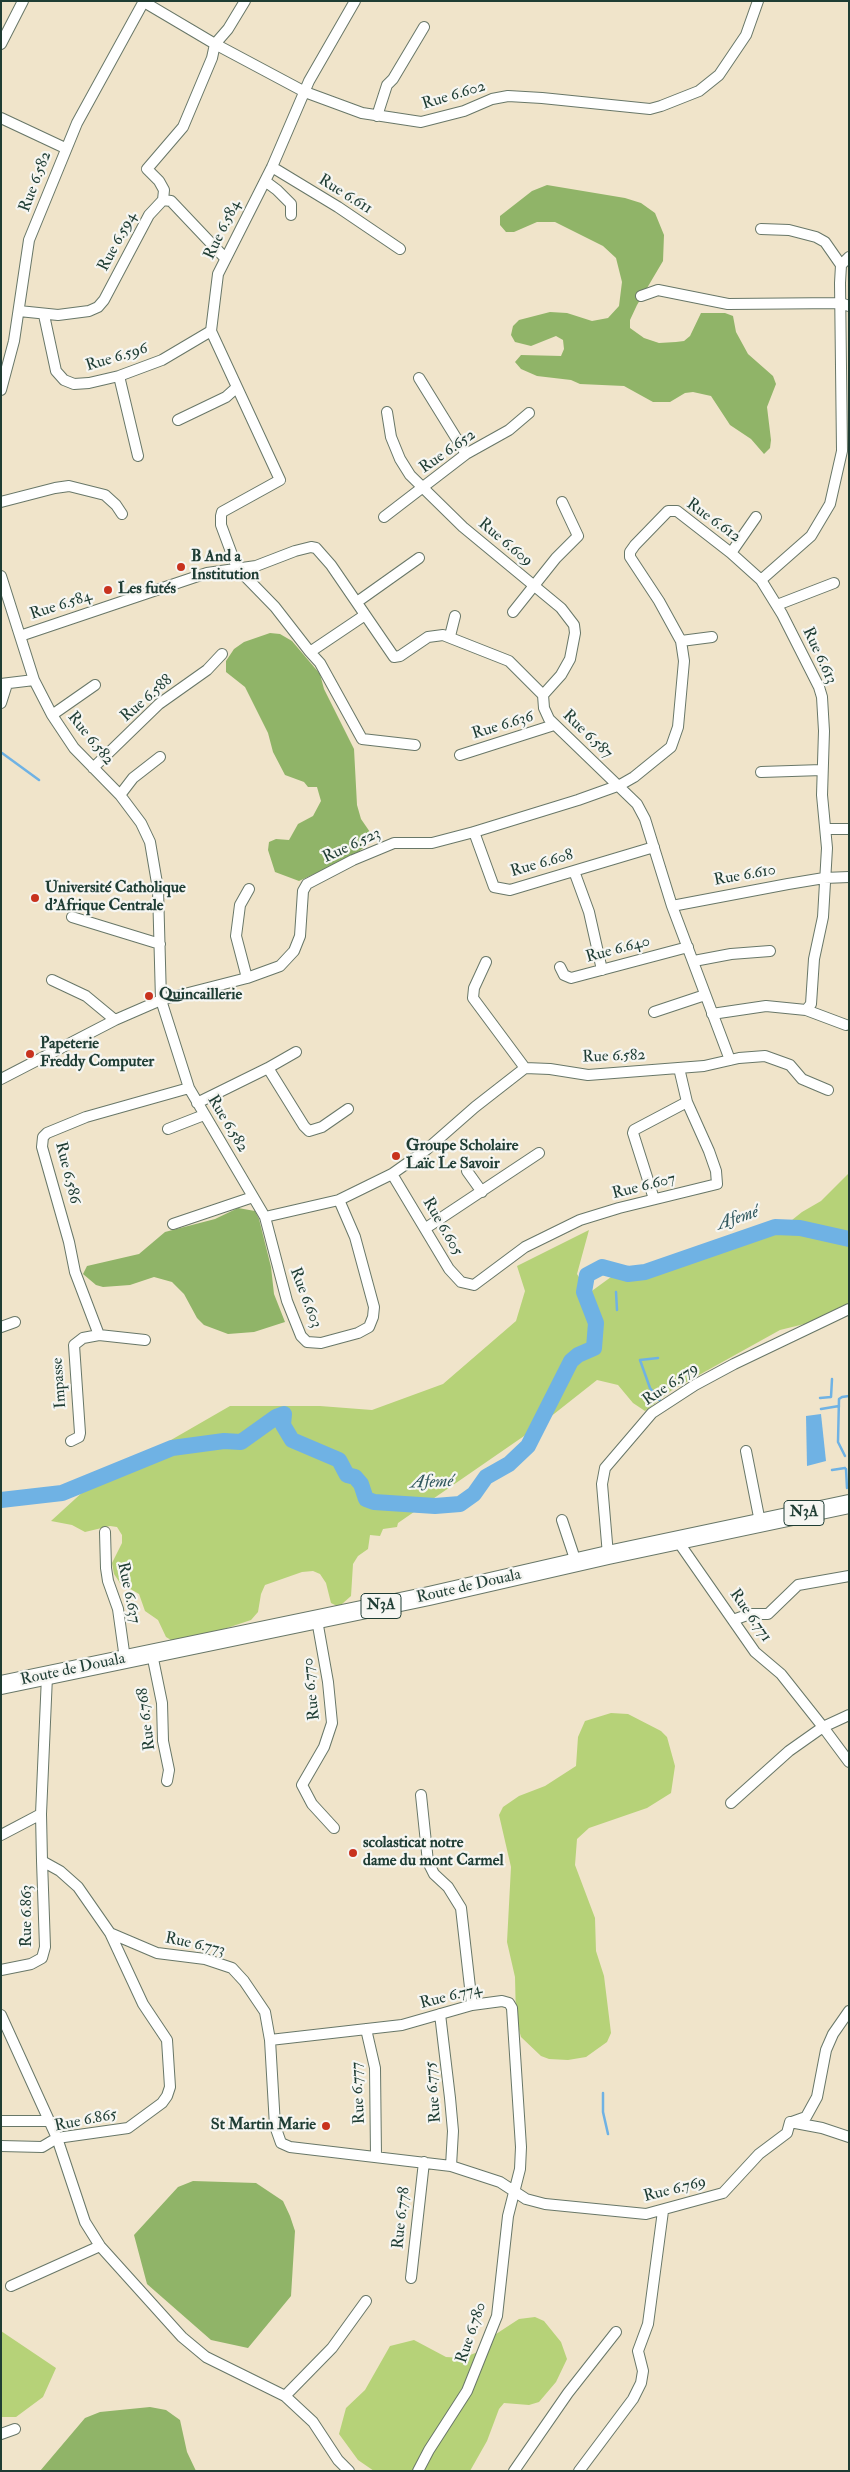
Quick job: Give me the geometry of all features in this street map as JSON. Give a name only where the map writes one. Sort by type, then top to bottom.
[{"type":"highway","name":"Route de Douala","points":[[1,1685],[317,1620],[608,1555],[849,1504]]},
{"type":"street","points":[[1,44],[22,1]]},
{"type":"street","points":[[226,258],[171,201],[163,200],[164,190],[159,181],[147,169],[184,126],[212,58],[215,44],[228,29],[245,1]]},
{"type":"street","name":"Rue 6.584","points":[[211,331],[218,274],[272,168],[278,150],[318,65],[355,1]]},
{"type":"street","name":"Rue 6.602","points":[[144,2],[215,44],[305,92],[348,109],[377,116],[421,122],[464,111],[492,98],[508,96],[650,109],[699,91],[718,76],[746,35],[758,1]]},
{"type":"street","name":"Rue 6.582","points":[[1,390],[14,341],[29,240],[65,148],[144,2]]},
{"type":"street","points":[[377,116],[387,85],[394,79],[424,27]]},
{"type":"street","points":[[1,118],[65,148]]},
{"type":"street","name":"Rue 6.611","points":[[272,168],[338,207],[400,249]]},
{"type":"street","points":[[265,181],[278,190],[291,204],[291,215]]},
{"type":"street","name":"Rue 6.594","points":[[19,311],[44,315],[75,314],[98,307],[104,300],[149,215],[163,200]]},
{"type":"street","points":[[761,229],[789,230],[816,237],[825,242],[845,261],[846,381],[846,451],[830,504],[820,524],[811,536],[761,580]]},
{"type":"street","points":[[641,296],[658,290],[728,304],[845,304]]},
{"type":"street","name":"Rue 6.596","points":[[44,315],[56,371],[64,380],[74,384],[89,383],[119,376],[162,360],[211,331]]},
{"type":"street","points":[[211,331],[219,344],[236,388],[280,480],[222,512],[220,524],[237,568],[275,607],[320,663],[362,739],[415,746]]},
{"type":"street","points":[[119,376],[138,456]]},
{"type":"street","points":[[419,378],[466,454]]},
{"type":"street","points":[[178,420],[226,397],[236,388]]},
{"type":"street","name":"Rue 6.609","points":[[387,412],[391,437],[400,459],[410,475],[463,527],[561,608],[574,626],[575,633],[570,658],[561,675],[543,695]]},
{"type":"street","name":"Rue 6.652","points":[[384,517],[466,454],[509,430],[529,413]]},
{"type":"street","points":[[1,502],[70,486],[105,495],[116,505],[122,514]]},
{"type":"street","points":[[513,612],[556,558],[578,536],[562,502]]},
{"type":"street","name":"Rue 6.612","points":[[681,641],[660,601],[630,557],[630,552],[668,511],[673,510],[732,553],[761,580]]},
{"type":"street","points":[[732,553],[756,517]]},
{"type":"street","name":"Rue 6.584","points":[[20,636],[207,573],[256,566],[295,551],[312,547]]},
{"type":"street","name":"Rue 6.587","points":[[312,547],[316,548],[327,559],[389,651],[396,658],[428,637],[450,636],[509,661],[543,695],[544,708],[554,725],[620,785],[637,804],[645,819],[672,906],[694,960],[705,995],[730,1060]]},
{"type":"street","points":[[357,602],[419,558]]},
{"type":"street","name":"Rue 6.582","points":[[1,576],[34,680],[52,715],[74,748],[120,795],[141,824],[150,842],[158,889],[161,1000],[188,1088],[265,1216]]},
{"type":"street","name":"Rue 6.613","points":[[761,580],[777,606],[819,687],[824,717],[822,795],[827,848],[823,917],[814,959],[811,1004],[806,1010]]},
{"type":"street","points":[[777,606],[834,583]]},
{"type":"street","points":[[310,652],[364,615]]},
{"type":"street","points":[[450,636],[455,616]]},
{"type":"street","points":[[681,641],[712,638]]},
{"type":"street","name":"Rue 6.523","points":[[1,1079],[115,1020],[161,1000],[247,978],[280,966],[294,951],[300,936],[303,892],[307,884],[353,860],[394,843],[432,843],[474,832],[620,785],[652,765],[672,747],[681,717],[684,661],[681,641]]},
{"type":"street","name":"Rue 6.588","points":[[93,768],[159,704],[207,670],[222,654]]},
{"type":"street","points":[[1,703],[4,684],[34,680]]},
{"type":"street","points":[[52,715],[95,685]]},
{"type":"street","name":"Rue 6.636","points":[[460,755],[554,725]]},
{"type":"street","points":[[120,795],[133,778],[160,757]]},
{"type":"street","points":[[761,772],[822,770]]},
{"type":"street","points":[[826,829],[849,829]]},
{"type":"street","name":"Rue 6.608","points":[[474,832],[494,887],[510,890],[654,847]]},
{"type":"street","points":[[574,871],[589,912],[602,970]]},
{"type":"street","name":"Rue 6.610","points":[[672,906],[824,878],[849,877]]},
{"type":"street","points":[[247,978],[236,936],[240,905],[249,889]]},
{"type":"street","points":[[72,917],[160,944]]},
{"type":"street","name":"Rue 6.640","points":[[560,967],[564,975],[571,978],[688,946]]},
{"type":"street","points":[[694,960],[731,954],[770,951]]},
{"type":"street","points":[[265,1216],[339,1200],[392,1174],[426,1150],[475,1107],[524,1068],[473,998],[474,988],[486,962]]},
{"type":"street","points":[[52,980],[86,996],[115,1020]]},
{"type":"street","points":[[654,1012],[705,995]]},
{"type":"street","points":[[712,1014],[766,1006],[806,1010],[846,1025]]},
{"type":"street","points":[[197,1102],[268,1068],[296,1052]]},
{"type":"street","name":"Rue 6.582","points":[[524,1068],[550,1069],[588,1076],[679,1068],[765,1056],[779,1059],[790,1065],[802,1079],[828,1090]]},
{"type":"street","points":[[268,1068],[309,1131],[322,1127],[348,1109]]},
{"type":"street","name":"Rue 6.607","points":[[474,1285],[525,1248],[547,1235],[580,1220],[654,1199],[717,1184],[716,1171],[687,1102],[679,1068]]},
{"type":"street","name":"Rue 6.586","points":[[99,1335],[75,1272],[69,1242],[42,1146],[43,1137],[47,1133],[86,1117],[188,1088]]},
{"type":"street","points":[[654,1199],[633,1134],[634,1130],[687,1102]]},
{"type":"street","points":[[168,1129],[204,1115]]},
{"type":"street","points":[[426,1228],[539,1153]]},
{"type":"street","points":[[467,1171],[482,1192]]},
{"type":"street","name":"Rue 6.605","points":[[392,1174],[426,1228],[443,1261],[454,1276],[460,1282],[474,1285]]},
{"type":"street","points":[[173,1224],[253,1197]]},
{"type":"street","name":"Rue 6.603","points":[[265,1216],[287,1301],[301,1336],[307,1342],[321,1343],[358,1333],[369,1327],[373,1316],[374,1306],[355,1237],[339,1200]]},
{"type":"street","name":"Rue 6.579","points":[[608,1555],[602,1484],[604,1468],[652,1413],[695,1385],[734,1364],[849,1309]]},
{"type":"street","points":[[1,1327],[16,1322]]},
{"type":"street","points":[[99,1335],[145,1340]]},
{"type":"street","name":"Impasse","points":[[70,1441],[79,1437],[80,1433],[74,1345],[83,1338],[99,1335]]},
{"type":"street","points":[[746,1451],[760,1522]]},
{"type":"street","points":[[562,1520],[576,1562]]},
{"type":"street","name":"Rue 6.637","points":[[105,1532],[108,1581],[118,1609],[125,1659]]},
{"type":"street","name":"Rue 6.771","points":[[677,1540],[755,1652],[781,1674],[823,1727]]},
{"type":"street","points":[[733,1620],[750,1614],[768,1614],[798,1585],[849,1576]]},
{"type":"street","name":"Rue 6.770","points":[[317,1620],[328,1682],[332,1724],[324,1747],[302,1785],[312,1804],[334,1828]]},
{"type":"street","name":"Rue 6.768","points":[[152,1654],[162,1703],[163,1741],[169,1770],[167,1781]]},
{"type":"street","points":[[47,1676],[41,1814],[42,1861],[60,1871],[78,1887],[110,1933]]},
{"type":"street","points":[[731,1803],[789,1751],[823,1727],[849,1715]]},
{"type":"street","points":[[823,1727],[849,1762]]},
{"type":"street","points":[[421,1795],[428,1862],[434,1874],[448,1887],[461,1908],[472,2005]]},
{"type":"street","points":[[1,1834],[41,1814]]},
{"type":"street","name":"Rue 6.863","points":[[1,1970],[31,1964],[42,1958],[45,1947],[42,1861]]},
{"type":"street","name":"Rue 6.773","points":[[110,1933],[157,1953],[205,1959],[232,1968],[244,1981],[265,2012],[270,2040],[275,2126],[281,2143],[290,2147],[451,2166]]},
{"type":"street","name":"Rue 6.865","points":[[1,2146],[42,2147],[58,2138],[128,2128],[162,2103],[170,2087],[167,2040],[143,2004],[110,1933]]},
{"type":"street","name":"Rue 6.774","points":[[270,2040],[402,2024],[472,2005],[502,2001],[509,2003],[512,2008],[521,2148],[520,2168],[514,2191]]},
{"type":"street","points":[[790,2122],[806,2117],[817,2098],[826,2050],[833,2034],[849,2011]]},
{"type":"street","name":"Rue 6.775","points":[[440,2014],[451,2106],[451,2166]]},
{"type":"street","points":[[1,2015],[48,2121],[58,2138],[85,2222],[100,2246],[182,2337],[206,2358],[285,2396],[313,2422],[338,2460],[349,2471]]},
{"type":"street","name":"Rue 6.777","points":[[366,2029],[375,2068],[376,2156]]},
{"type":"street","points":[[1,2121],[48,2121]]},
{"type":"street","points":[[790,2122],[822,2128],[849,2138]]},
{"type":"street","name":"Rue 6.769","points":[[451,2166],[500,2182],[526,2199],[571,2208],[646,2214],[663,2211],[723,2192],[759,2154],[787,2133],[790,2122]]},
{"type":"street","name":"Rue 6.778","points":[[411,2278],[424,2162]]},
{"type":"street","name":"Rue 6.780","points":[[418,2471],[429,2450],[467,2391],[497,2316],[508,2216],[514,2191]]},
{"type":"street","points":[[579,2471],[633,2399],[641,2382],[643,2371],[638,2351],[648,2324],[663,2211]]},
{"type":"street","points":[[11,2286],[100,2246]]},
{"type":"street","points":[[285,2396],[332,2348],[366,2301]]},
{"type":"street","points":[[514,2471],[568,2393],[616,2332]]},
{"type":"street","points":[[1,2434],[15,2429]]},
{"type":"green space","points":[[547,185],[625,198],[641,203],[655,213],[664,235],[663,261],[637,305],[630,320],[630,328],[644,338],[659,343],[676,342],[684,341],[690,336],[701,313],[725,313],[733,316],[736,332],[748,354],[773,376],[776,384],[767,407],[771,440],[770,448],[764,454],[751,439],[730,425],[711,396],[693,392],[685,393],[670,402],[653,402],[624,386],[580,384],[571,380],[537,376],[521,369],[515,362],[521,355],[561,356],[564,349],[563,340],[556,336],[531,346],[515,342],[511,335],[513,326],[519,320],[550,312],[567,313],[592,321],[608,318],[619,306],[622,282],[616,258],[603,246],[555,222],[537,222],[514,232],[506,232],[500,225],[500,216],[532,191]]},
{"type":"green space","points":[[270,633],[280,634],[292,641],[320,674],[324,689],[354,749],[357,805],[361,819],[372,835],[367,845],[352,857],[299,881],[275,872],[268,850],[269,842],[276,839],[289,840],[298,824],[313,816],[321,801],[317,787],[308,787],[304,782],[285,775],[273,752],[268,733],[245,687],[226,672],[226,661],[234,649],[244,642]]},
{"type":"green space","points":[[849,1173],[849,1313],[780,1330],[672,1390],[645,1411],[633,1403],[618,1385],[597,1380],[540,1425],[398,1523],[397,1527],[383,1529],[380,1536],[370,1535],[368,1549],[358,1556],[353,1564],[351,1596],[342,1604],[337,1606],[331,1603],[326,1583],[320,1574],[313,1571],[302,1572],[265,1585],[261,1594],[258,1612],[251,1620],[215,1632],[171,1640],[166,1637],[158,1620],[145,1611],[139,1594],[120,1583],[114,1574],[112,1563],[122,1543],[122,1535],[117,1527],[110,1526],[85,1532],[72,1525],[51,1521],[86,1489],[230,1406],[320,1406],[372,1410],[443,1384],[516,1321],[525,1291],[517,1266],[589,1230],[577,1274],[589,1293],[611,1277],[646,1277],[777,1232],[802,1212],[821,1201]]},
{"type":"green space","points":[[238,1208],[255,1211],[259,1219],[271,1267],[274,1294],[285,1322],[254,1332],[228,1334],[204,1325],[197,1318],[184,1294],[172,1282],[154,1277],[130,1285],[103,1287],[96,1285],[83,1274],[87,1266],[139,1254],[165,1232],[215,1219]]},
{"type":"green space","points":[[611,1713],[628,1714],[661,1731],[667,1737],[675,1766],[671,1793],[647,1808],[589,1828],[577,1839],[575,1865],[595,1918],[596,1951],[604,1976],[611,2033],[607,2042],[586,2057],[568,2060],[549,2059],[541,2056],[521,2037],[516,2019],[515,1977],[507,1942],[511,1867],[499,1815],[503,1807],[519,1796],[545,1786],[576,1766],[578,1737],[585,1721]]},
{"type":"green space","points":[[193,2181],[256,2183],[283,2201],[295,2231],[291,2296],[248,2348],[211,2340],[147,2284],[134,2235],[178,2187]]},
{"type":"green space","points":[[535,2317],[544,2321],[561,2342],[567,2359],[556,2382],[539,2402],[529,2405],[504,2403],[499,2409],[487,2441],[470,2471],[374,2471],[358,2460],[339,2434],[346,2408],[365,2390],[390,2346],[414,2340],[446,2357],[462,2358],[478,2352],[496,2334],[519,2319]]},
{"type":"green space","points":[[1,2331],[56,2368],[43,2397],[16,2417],[1,2417]]},
{"type":"green space","points":[[150,2407],[166,2410],[180,2420],[187,2452],[196,2471],[40,2471],[85,2418],[100,2412]]},
{"type":"water","points":[[821,1414],[826,1461],[807,1466],[806,1416]]},
{"type":"waterway","points":[[2,753],[39,780]]},
{"type":"waterway","name":"Afemé","points":[[1,1500],[62,1493],[172,1448],[224,1441],[241,1442],[276,1417],[284,1414],[283,1425],[292,1440],[339,1460],[347,1475],[355,1477],[361,1484],[366,1499],[374,1502],[435,1506],[460,1504],[474,1494],[486,1477],[509,1464],[528,1446],[571,1361],[578,1355],[594,1348],[596,1323],[584,1292],[587,1275],[602,1267],[628,1274],[645,1272],[775,1227],[800,1228],[849,1239]]},
{"type":"waterway","points":[[616,1292],[617,1310]]},
{"type":"waterway","points":[[658,1358],[640,1360],[650,1388],[661,1402]]},
{"type":"waterway","points":[[820,1398],[831,1397],[832,1379]]},
{"type":"waterway","points":[[845,1456],[838,1442],[839,1399],[849,1396]]},
{"type":"waterway","points":[[821,1409],[839,1406]]},
{"type":"waterway","points":[[832,1470],[845,1468]]},
{"type":"waterway","points":[[846,1469],[847,1488]]},
{"type":"waterway","points":[[603,2093],[603,2112],[608,2134]]},
{"type":"place","name":"B And a Institution","points":[[181,567]]},
{"type":"place","name":"Les futés","points":[[108,590]]},
{"type":"place","name":"Université Catholique d'Afrique Centrale","points":[[35,898]]},
{"type":"place","name":"Quincaillerie","points":[[149,996]]},
{"type":"place","name":"Papeterie Freddy Computer","points":[[30,1054]]},
{"type":"place","name":"Groupe Scholaire Laïc Le Savoir","points":[[396,1156]]},
{"type":"place","name":"scolasticat notre dame du mont Carmel","points":[[353,1853]]},
{"type":"place","name":"St Martin Marie","points":[[326,2126]]}]
